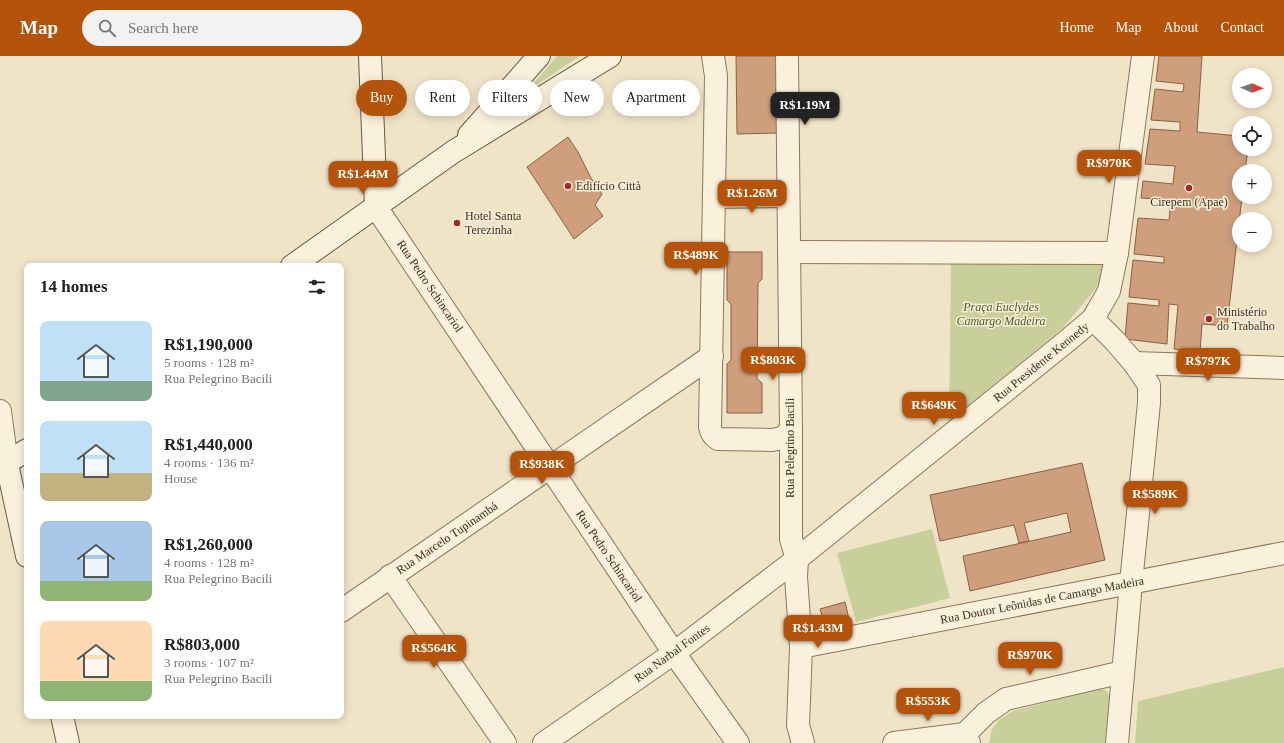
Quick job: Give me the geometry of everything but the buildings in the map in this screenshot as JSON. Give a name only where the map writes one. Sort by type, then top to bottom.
[{"type":"street","points":[[370,56],[376,206]]},
{"type":"street","points":[[454,152],[540,56]]},
{"type":"street","points":[[296,263],[454,152],[610,56]]},
{"type":"street","points":[[713,56],[716,76],[711,433],[718,439],[772,440],[782,438],[791,431]]},
{"type":"street","name":"Rua Pelegrino Bacili","points":[[787,56],[791,539],[796,559],[801,647],[798,725],[803,743]]},
{"type":"street","name":"Rua Presidente Kennedy","points":[[796,559],[1067,342],[1093,319],[1109,291],[1117,252],[1144,56]]},
{"type":"street","points":[[714,197],[788,196]]},
{"type":"street","name":"Rua Pedro Schincariol","points":[[376,206],[674,653],[738,743]]},
{"type":"street","points":[[789,252],[1117,252]]},
{"type":"street","points":[[1093,319],[1115,340],[1134,363],[1149,385],[1149,403],[1117,743]]},
{"type":"street","name":"Rua Marcelo Tupinambá","points":[[344,609],[712,356]]},
{"type":"street","points":[[1134,363],[1284,368]]},
{"type":"street","points":[[0,411],[3,465],[24,545]]},
{"type":"street","points":[[3,465],[24,452]]},
{"type":"street","name":"Rua Doutor Leônidas de Camargo Madeira","points":[[801,647],[1284,553]]},
{"type":"street","name":"Rua Narbal Fontes","points":[[544,743],[674,653],[796,559]]},
{"type":"street","points":[[390,576],[506,743]]},
{"type":"street","points":[[894,743],[967,739],[986,713],[1006,699],[1123,672]]},
{"type":"street","points":[[63,719],[68,743]]},
{"type":"green space","points":[[557,56],[580,56],[542,81],[542,80],[536,80]]},
{"type":"green space","name":"Praça Euclydes Camargo Madeira","points":[[951,264],[1099,264],[1102,265],[1103,270],[1097,287],[1063,328],[949,421]]},
{"type":"green space","points":[[932,529],[950,598],[856,622],[837,553]]},
{"type":"green space","points":[[1284,667],[1284,743],[1135,743],[1138,701]]},
{"type":"green space","points":[[1099,689],[1106,690],[1111,698],[1107,743],[989,743],[992,729],[999,720],[1013,711]]},
{"type":"place","name":"Edifício Città","points":[[568,186]]},
{"type":"place","name":"Cirepem (Apae)","points":[[1189,188]]},
{"type":"place","name":"Hotel Santa Terezinha","points":[[457,223]]},
{"type":"place","name":"Ministério do Trabalho","points":[[1209,319]]}]
